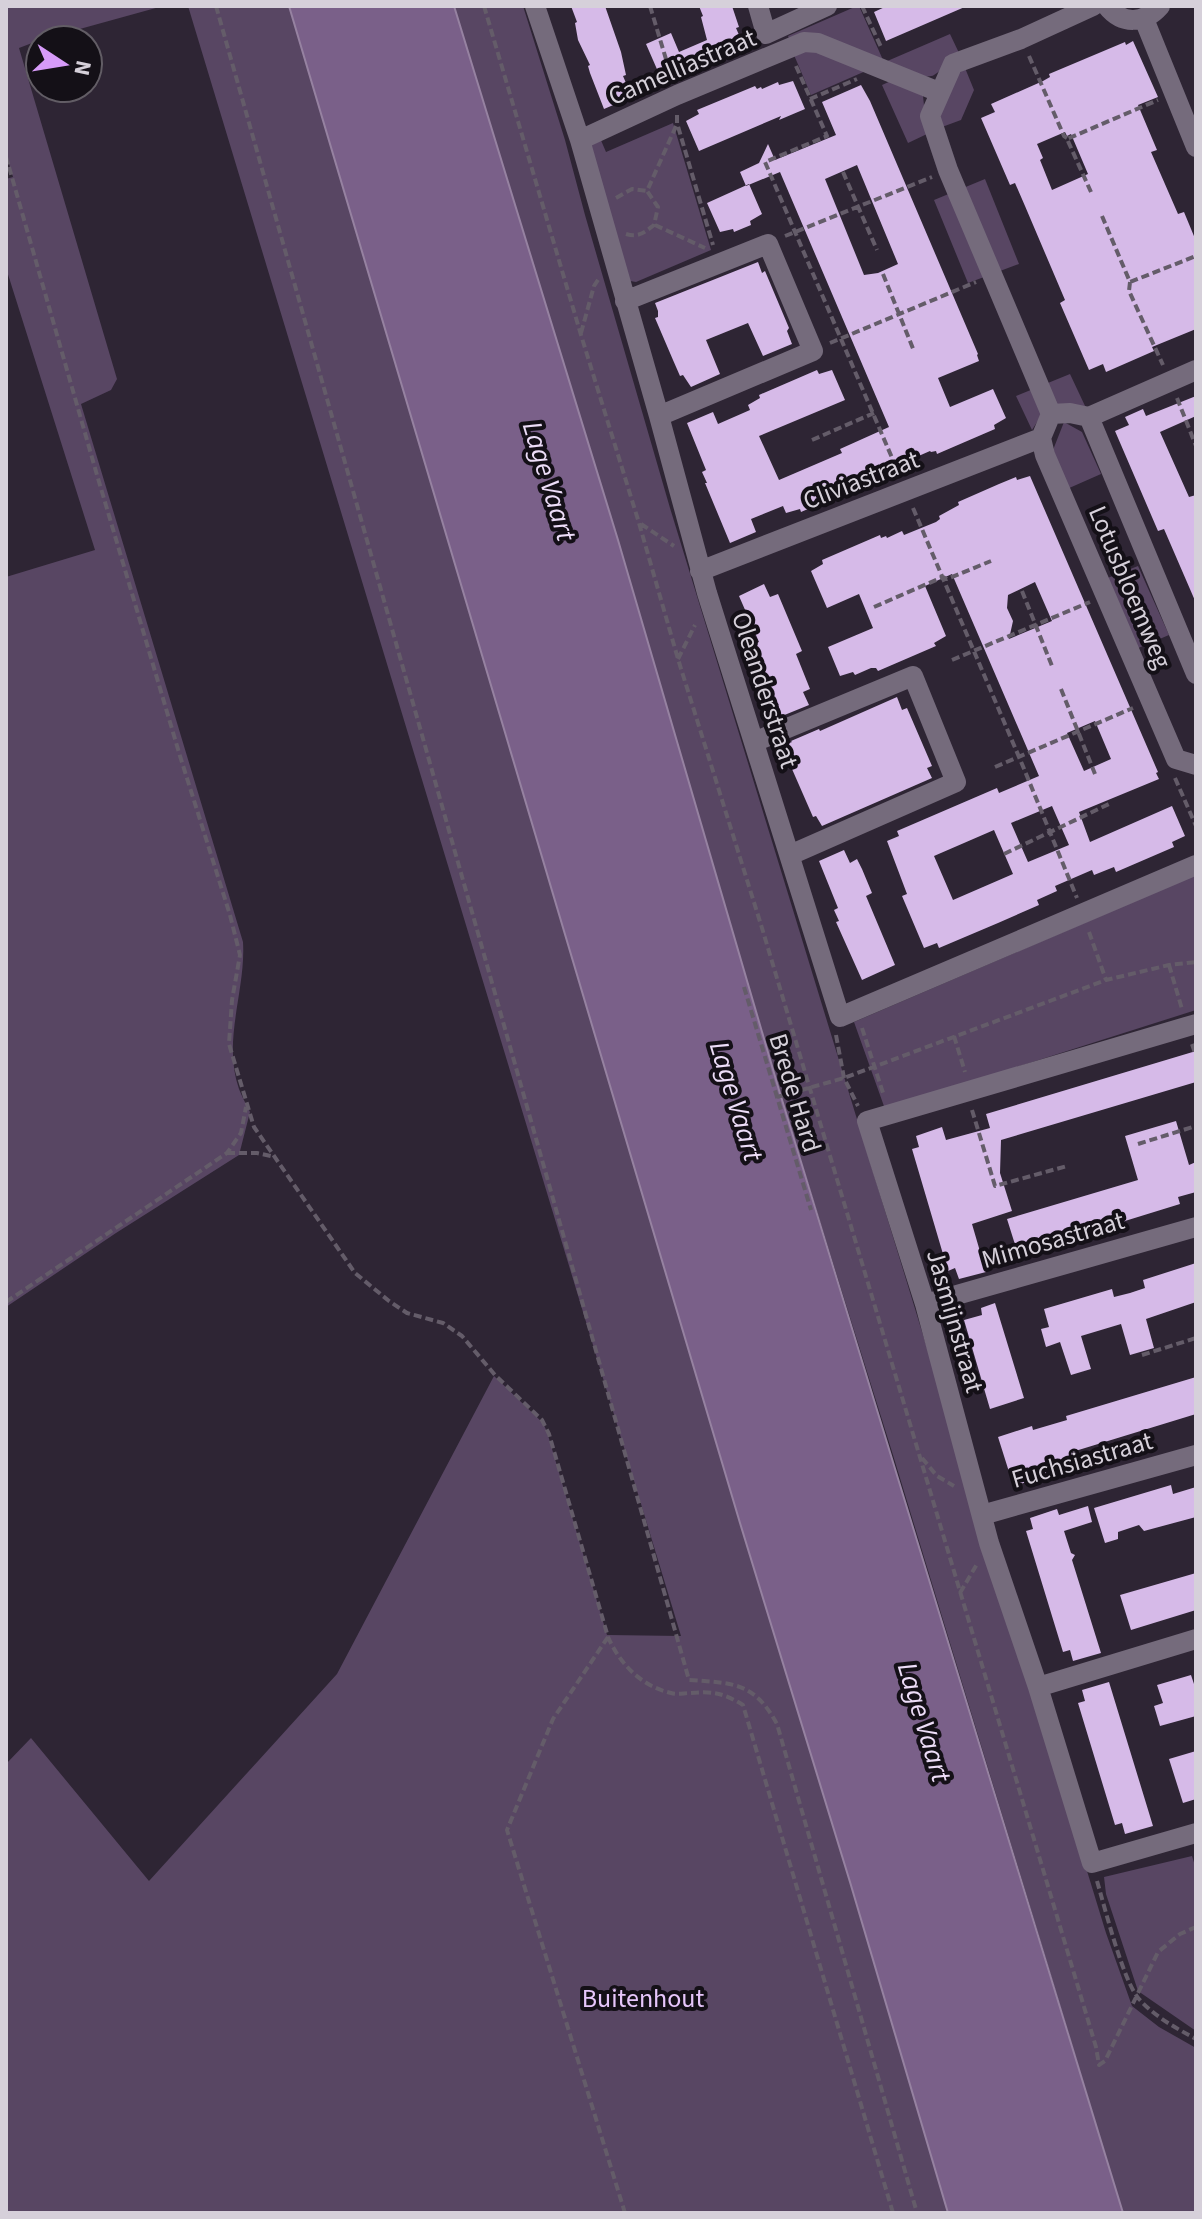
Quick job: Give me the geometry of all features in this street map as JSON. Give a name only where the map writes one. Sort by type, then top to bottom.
[{"type":"street","name":"Oleanderstraat","points":[[535,6],[618,250],[625,301],[707,593],[790,855],[848,1014]]},
{"type":"street","points":[[758,6],[766,34],[827,6]]},
{"type":"street","points":[[1041,438],[1051,414],[948,170],[930,116],[953,64],[1021,39],[1093,6]]},
{"type":"street","points":[[1107,6],[1125,20],[1152,12],[1175,93],[1196,147]]},
{"type":"street","name":"Camelliastraat","points":[[580,140],[804,42],[818,43],[939,92]]},
{"type":"street","points":[[625,301],[768,244],[813,351],[659,416]]},
{"type":"street","points":[[1051,414],[1070,413],[1089,417],[1196,370]]},
{"type":"street","name":"Lotusbloemweg","points":[[1089,417],[1196,674]]},
{"type":"street","name":"Lotusbloemweg","points":[[1041,438],[1045,455],[1176,759]]},
{"type":"street","name":"Cliviastraat","points":[[699,565],[1041,438]]},
{"type":"street","points":[[754,742],[913,676],[956,782],[790,855]]},
{"type":"street","points":[[1176,759],[1196,765]]},
{"type":"street","points":[[848,1014],[1196,865]]},
{"type":"street","points":[[867,1121],[1191,1025]]},
{"type":"street","name":"Jasmijnstraat","points":[[867,1121],[925,1304],[989,1543],[1038,1687],[1092,1863]]},
{"type":"street","name":"Mimosastraat","points":[[925,1304],[1196,1227]]},
{"type":"street","name":"Fuchsiastraat","points":[[982,1515],[1196,1455]]},
{"type":"street","points":[[1038,1687],[1196,1639]]},
{"type":"street","points":[[1092,1863],[1196,1833]]},
{"type":"path","points":[[216,6],[689,1680],[732,1683],[753,1693],[767,1706],[777,1724],[917,2213]]},
{"type":"path","points":[[484,6],[678,659],[762,928],[1099,2065],[1105,2061],[1158,1952],[1180,1934],[1196,1927]]},
{"type":"path","points":[[650,6],[677,95],[677,123],[715,252],[654,225]]},
{"type":"path","points":[[1021,39],[1091,192]]},
{"type":"path","points":[[1067,139],[1175,93]]},
{"type":"path","points":[[647,191],[677,123]]},
{"type":"path","points":[[6,157],[180,756],[230,915],[240,955],[232,1000],[229,1044],[254,1127],[355,1273],[407,1313],[443,1323],[462,1336],[495,1375],[542,1420],[549,1434],[615,1654],[647,1684],[673,1694],[710,1691],[726,1695],[743,1705],[893,2213]]},
{"type":"path","points":[[768,244],[948,170]]},
{"type":"path","points":[[843,172],[877,250]]},
{"type":"path","points":[[581,335],[594,286],[625,234],[641,235],[654,225],[658,207],[647,191],[632,189],[618,195],[614,201]]},
{"type":"path","points":[[1102,216],[1130,282],[1196,256]]},
{"type":"path","points":[[883,274],[914,351]]},
{"type":"path","points":[[813,351],[965,285],[993,277]]},
{"type":"path","points":[[812,440],[874,413]]},
{"type":"path","points":[[639,523],[699,565]]},
{"type":"path","points":[[874,607],[943,577],[947,579],[991,561]]},
{"type":"path","points":[[1022,591],[1052,666]]},
{"type":"path","points":[[678,659],[692,635],[707,593]]},
{"type":"path","points":[[952,660],[1105,595]]},
{"type":"path","points":[[1061,689],[1095,774]]},
{"type":"path","points":[[995,767],[1150,701]]},
{"type":"path","points":[[1176,759],[1174,777],[1196,826]]},
{"type":"path","points":[[1004,854],[1111,803]]},
{"type":"path","points":[[777,1097],[844,1078],[1106,980],[1196,962]]},
{"type":"path","points":[[1169,965],[1191,1025]]},
{"type":"path","name":"Brede Hard","points":[[744,987],[811,1210]]},
{"type":"path","points":[[867,1121],[853,1100],[844,1078],[835,1030],[848,1014],[874,1066],[890,1115]]},
{"type":"path","points":[[954,1036],[995,1186],[1067,1166]]},
{"type":"path","points":[[6,1302],[227,1153],[241,1133],[246,1103]]},
{"type":"path","points":[[1138,1144],[1196,1126]]},
{"type":"path","points":[[227,1153],[257,1153],[275,1157]]},
{"type":"path","points":[[1142,1355],[1196,1338]]},
{"type":"path","points":[[920,1457],[937,1476],[976,1494]]},
{"type":"path","points":[[608,1637],[553,1719],[507,1830],[625,2213]]},
{"type":"path","points":[[726,1695],[732,1683]]},
{"type":"path","points":[[1092,1863],[1123,1967],[1137,1998],[1168,2024],[1196,2039]]},
{"type":"green space","points":[[6,6],[163,6],[98,24],[24,24],[24,46],[19,48],[24,65],[24,104],[36,104],[117,379],[111,390],[81,404],[243,942],[233,1052],[239,1089],[250,1112],[239,1155],[6,1307],[6,577],[95,550],[6,268],[6,179],[13,177],[6,154]]},
{"type":"green space","name":"Buitenhout","points":[[188,6],[289,6],[948,2213],[6,2213],[6,1764],[31,1738],[149,1881],[337,1674],[494,1376],[543,1423],[547,1432],[607,1635],[681,1636]]},
{"type":"green space","points":[[454,6],[523,6],[565,140],[670,508],[1106,1933],[1132,2006],[1159,2027],[1196,2048],[1196,2213],[1123,2213],[779,1090],[618,540]]},
{"type":"green space","points":[[857,6],[883,60],[790,41],[788,36]]},
{"type":"green space","points":[[950,34],[959,53],[934,75],[917,75],[885,62]]},
{"type":"green space","points":[[808,49],[868,70],[811,95],[794,55]]},
{"type":"green space","points":[[965,68],[974,90],[961,120],[942,127],[940,116],[958,74]]},
{"type":"green space","points":[[893,80],[923,96],[927,134],[908,143],[882,85]]},
{"type":"green space","points":[[673,123],[711,250],[636,282],[624,280],[588,147],[600,138],[606,152]]},
{"type":"green space","points":[[985,179],[1019,264],[968,283],[934,200]]},
{"type":"green space","points":[[1070,374],[1086,408],[1044,411],[1032,430],[1016,396]]},
{"type":"green space","points":[[1064,422],[1082,432],[1101,474],[1067,489],[1053,450]]},
{"type":"green space","points":[[1138,566],[1169,635],[1136,649],[1105,579]]},
{"type":"green space","points":[[1196,875],[1196,1010],[885,1109],[854,1022]]},
{"type":"green space","points":[[1192,1856],[1196,1869],[1196,2031],[1138,1991],[1106,1894],[1104,1877]]},
{"type":"water","name":"Lage Vaart","points":[[289,6],[454,6],[618,540],[779,1090],[1123,2213],[948,2213]]},
{"type":"building","points":[[571,6],[605,6],[621,52],[626,75],[623,76],[632,97],[604,109],[590,73],[590,65],[578,40],[577,22]]},
{"type":"building","points":[[699,6],[732,6],[739,27],[736,28],[745,49],[663,83],[646,44],[671,33],[679,52],[707,40]]},
{"type":"building","points":[[887,6],[967,6],[886,41],[874,12]]},
{"type":"building","points":[[1133,41],[1158,97],[1138,105],[1157,150],[1151,152],[1178,214],[1184,212],[1196,241],[1196,329],[1152,347],[1154,351],[1106,372],[1103,364],[1089,370],[1060,303],[1065,300],[1025,206],[1015,183],[1010,185],[981,118],[995,112],[991,104],[1043,81],[1050,77],[1049,74],[1125,42],[1126,45]],"holes":[[[1065,132],[1067,136],[1071,134],[1088,174],[1052,190],[1037,144]]]},
{"type":"building","points":[[793,81],[805,109],[699,151],[686,121],[699,114],[697,110],[755,86],[762,89],[778,82],[779,85]]},
{"type":"building","points":[[861,85],[978,354],[979,361],[938,378],[950,407],[993,389],[1006,418],[994,425],[995,429],[937,454],[930,451],[914,458],[913,454],[907,455],[881,466],[876,470],[878,473],[858,484],[859,487],[801,512],[800,509],[786,513],[783,506],[751,519],[756,532],[730,543],[705,483],[702,472],[706,470],[687,423],[713,412],[718,424],[750,410],[748,405],[760,398],[759,395],[817,370],[819,374],[832,370],[845,400],[759,436],[779,480],[842,453],[840,449],[889,427],[780,172],[746,186],[740,172],[759,163],[768,144],[775,160],[836,135],[822,102]],"holes":[[[857,165],[898,264],[878,273],[864,275],[825,179]]]},
{"type":"building","points":[[749,184],[762,214],[750,221],[751,225],[734,232],[733,229],[720,232],[707,203]]},
{"type":"building","points":[[758,262],[762,273],[765,271],[789,328],[787,331],[792,344],[763,356],[748,323],[706,340],[720,374],[691,387],[683,375],[680,376],[655,318],[658,311],[655,303]]},
{"type":"building","points":[[1196,396],[1196,416],[1160,432],[1189,497],[1196,495],[1196,603],[1164,529],[1158,531],[1115,431],[1129,425],[1125,417],[1143,409],[1146,416]]},
{"type":"building","points":[[1030,476],[1158,772],[1159,779],[1079,812],[1090,842],[1172,806],[1185,836],[1172,842],[1174,847],[1116,872],[1114,867],[1094,875],[1092,870],[1055,886],[1057,891],[1037,900],[1039,905],[998,923],[939,948],[937,943],[924,948],[902,896],[907,894],[887,841],[899,836],[897,831],[997,788],[999,793],[1039,776],[952,574],[925,586],[946,636],[934,643],[936,646],[878,671],[871,668],[855,675],[853,672],[840,676],[828,647],[873,628],[859,594],[827,608],[811,571],[823,564],[822,560],[880,535],[887,538],[902,531],[904,535],[936,522],[939,516],[959,505],[958,502],[1016,477],[1017,480]],"holes":[[[1035,582],[1052,621],[1009,639],[1013,621],[1007,608],[1008,595]],[[1095,721],[1111,759],[1084,771],[1067,733]],[[1052,806],[1069,845],[1028,862],[1011,823]],[[994,830],[1013,874],[953,900],[934,856]]]},
{"type":"building","points":[[764,584],[770,597],[778,594],[802,651],[796,654],[810,689],[803,692],[809,705],[782,716],[757,656],[754,644],[759,642],[739,596]]},
{"type":"building","points":[[897,697],[902,710],[907,708],[932,766],[927,768],[932,778],[822,826],[816,816],[813,817],[792,769],[787,744]]},
{"type":"building","points":[[844,850],[850,863],[857,859],[862,869],[872,893],[866,896],[895,965],[862,980],[836,922],[839,921],[834,910],[838,908],[819,861]]},
{"type":"building","points":[[1196,1051],[1196,1082],[1001,1140],[1000,1173],[1012,1211],[972,1224],[986,1272],[959,1279],[955,1268],[948,1271],[912,1149],[919,1147],[916,1136],[942,1127],[946,1140],[990,1128],[986,1114]]},
{"type":"building","points":[[1176,1121],[1189,1165],[1196,1162],[1196,1192],[1178,1197],[1180,1204],[1018,1254],[1007,1219],[1138,1180],[1125,1136]]},
{"type":"building","points":[[1196,1263],[1196,1302],[1146,1319],[1154,1348],[1130,1355],[1121,1324],[1081,1336],[1091,1369],[1071,1375],[1060,1342],[1046,1347],[1041,1329],[1049,1327],[1044,1309],[1112,1289],[1114,1297],[1130,1293],[1145,1288],[1143,1280]]},
{"type":"building","points":[[995,1303],[1024,1398],[990,1409],[964,1320],[982,1315],[981,1308]]},
{"type":"building","points":[[1196,1377],[1196,1414],[1072,1452],[1073,1457],[1044,1465],[1047,1476],[1020,1484],[1017,1473],[1010,1475],[998,1437],[1032,1426],[1033,1430],[1067,1420],[1066,1416]]},
{"type":"building","points":[[1171,1485],[1173,1494],[1196,1487],[1196,1517],[1144,1531],[1139,1525],[1118,1532],[1118,1539],[1105,1543],[1094,1508]]},
{"type":"building","points":[[1088,1506],[1092,1522],[1064,1531],[1071,1553],[1075,1555],[1072,1560],[1101,1653],[1073,1661],[1070,1650],[1063,1652],[1026,1531],[1033,1529],[1030,1518],[1057,1509],[1059,1515]]},
{"type":"building","points":[[1196,1573],[1196,1610],[1131,1630],[1120,1595]]},
{"type":"building","points":[[1191,1675],[1196,1690],[1196,1716],[1160,1726],[1154,1706],[1163,1703],[1157,1685]]},
{"type":"building","points":[[1109,1682],[1153,1826],[1125,1834],[1122,1823],[1115,1825],[1078,1703],[1085,1701],[1082,1690]]},
{"type":"building","points":[[1196,1751],[1196,1799],[1183,1803],[1169,1759]]}]
